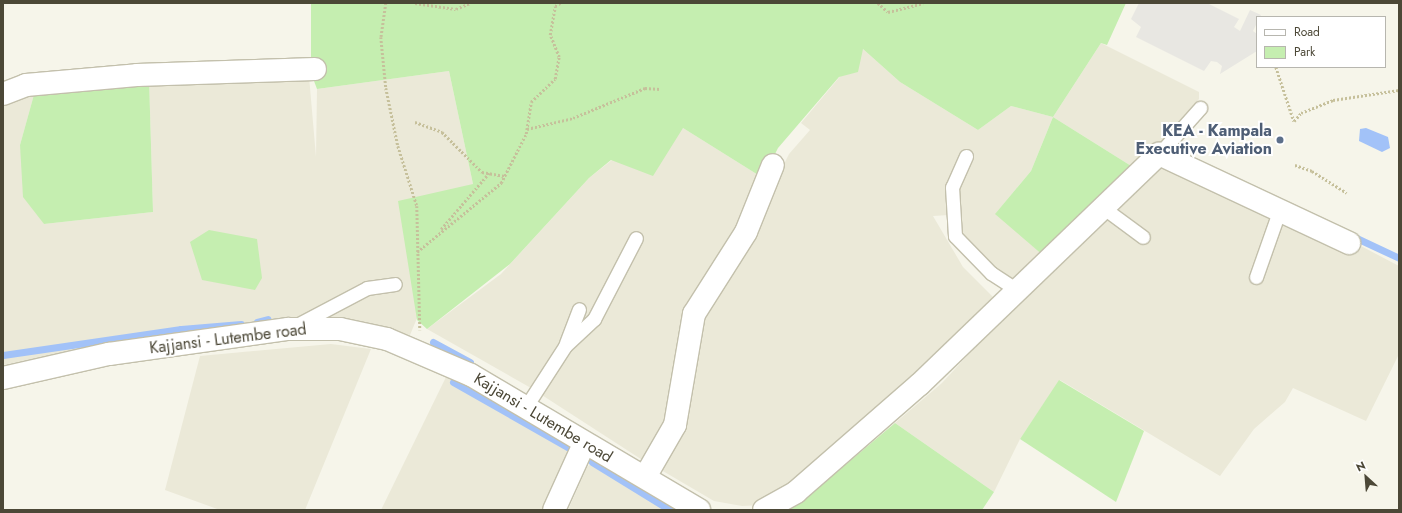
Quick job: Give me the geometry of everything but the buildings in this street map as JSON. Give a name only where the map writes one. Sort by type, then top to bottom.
[{"type":"street","points":[[3,94],[26,85],[137,75],[315,69]]},
{"type":"street","points":[[764,510],[796,492],[920,384],[1017,290],[1105,209],[1160,154],[1280,209],[1349,243]]},
{"type":"street","points":[[645,477],[674,425],[694,314],[746,232],[773,165]]},
{"type":"street","name":"Kajjansi - Lutembe road","points":[[3,378],[109,354],[288,329],[340,329],[387,339],[418,350],[527,406],[584,444],[645,477],[698,510]]},
{"type":"street","points":[[554,510],[584,444]]},
{"type":"lane","points":[[1160,154],[1200,108]]},
{"type":"lane","points":[[966,156],[952,187],[955,236],[991,273],[1017,290]]},
{"type":"lane","points":[[1105,209],[1144,237]]},
{"type":"lane","points":[[1256,277],[1280,209]]},
{"type":"lane","points":[[565,346],[594,319],[636,238]]},
{"type":"lane","points":[[288,329],[367,288],[395,284]]},
{"type":"lane","points":[[527,406],[565,346],[579,309]]},
{"type":"path","points":[[386,3],[382,36],[386,88],[398,146],[417,206],[417,252],[422,313],[418,350]]},
{"type":"path","points":[[415,3],[456,9],[470,3]]},
{"type":"path","points":[[417,252],[437,234],[477,206],[505,176],[527,129],[531,102],[555,78],[559,57],[550,35],[555,6],[560,3]]},
{"type":"path","points":[[878,3],[888,12],[922,3]]},
{"type":"path","points":[[1276,68],[1294,121],[1301,113],[1333,100],[1399,90]]},
{"type":"path","points":[[527,129],[573,118],[645,88],[660,89]]},
{"type":"path","points":[[415,122],[442,132],[482,172],[505,176]]},
{"type":"path","points":[[1295,165],[1312,171],[1347,193]]},
{"type":"path","points":[[437,234],[489,173]]},
{"type":"shaded area","points":[[1139,3],[1207,3],[1239,19],[1234,27],[1240,31],[1250,10],[1261,15],[1256,16],[1256,25],[1253,31],[1256,33],[1256,52],[1220,74],[1222,66],[1217,62],[1211,61],[1204,71],[1136,37],[1141,27],[1131,19]]},
{"type":"shaded area","points":[[1101,43],[1199,92],[1199,99],[1136,169],[1053,117]]},
{"type":"shaded area","points":[[863,49],[900,82],[978,130],[1011,106],[1053,117],[1031,171],[996,213],[1045,257],[1008,295],[973,263],[949,215],[933,216],[963,267],[1000,304],[766,505],[742,506],[714,501],[656,467],[706,300],[752,245],[766,200],[789,154],[810,130],[801,123]]},
{"type":"shaded area","points":[[449,71],[473,184],[410,335],[355,323],[100,345],[3,365],[3,102],[35,91],[20,145],[44,224],[153,212],[149,78],[309,76],[316,157],[317,89]]},
{"type":"shaded area","points":[[683,128],[763,178],[701,291],[674,419],[647,463],[531,388],[427,329],[501,274],[589,178],[612,160]]},
{"type":"shaded area","points":[[1169,152],[1356,252],[1359,245],[1399,266],[1399,354],[1366,421],[1293,388],[1285,402],[1254,429],[1220,476],[1060,380],[1020,439],[994,492],[895,423],[942,383],[993,328]]},
{"type":"shaded area","points":[[331,344],[371,349],[305,510],[220,510],[165,490],[200,356]]},
{"type":"shaded area","points":[[446,377],[581,451],[559,510],[381,510]]},
{"type":"shaded area","points":[[597,459],[677,510],[568,510],[587,467]]},
{"type":"green space","points":[[311,3],[1126,3],[1107,45],[1101,43],[1053,117],[1011,106],[978,130],[900,82],[863,49],[858,72],[839,77],[778,148],[763,178],[683,128],[653,176],[611,160],[589,178],[510,264],[427,329],[417,320],[398,201],[473,184],[449,71],[317,89],[311,73]]},
{"type":"green space","points":[[149,78],[153,212],[44,224],[23,197],[20,145],[35,91]]},
{"type":"green space","points":[[1053,117],[1136,169],[1045,257],[995,214],[1031,171]]},
{"type":"green space","points":[[209,230],[257,239],[262,278],[255,290],[202,280],[190,242]]},
{"type":"green space","points":[[1059,380],[1144,431],[1116,502],[1020,439]]},
{"type":"green space","points":[[895,423],[994,492],[982,510],[785,510],[799,504]]},
{"type":"water","points":[[1366,128],[1388,137],[1390,148],[1382,152],[1359,141],[1360,129]]},
{"type":"waterway","points":[[1350,235],[1399,258]]},
{"type":"waterway","points":[[257,322],[268,319]]},
{"type":"waterway","points":[[3,355],[181,329],[241,324]]},
{"type":"waterway","points":[[433,342],[470,362]]},
{"type":"waterway","points":[[453,382],[578,453]]},
{"type":"waterway","points":[[592,462],[670,510]]},
{"type":"place","name":"KEA - Kampala Executive Aviation","points":[[1280,140]]}]
